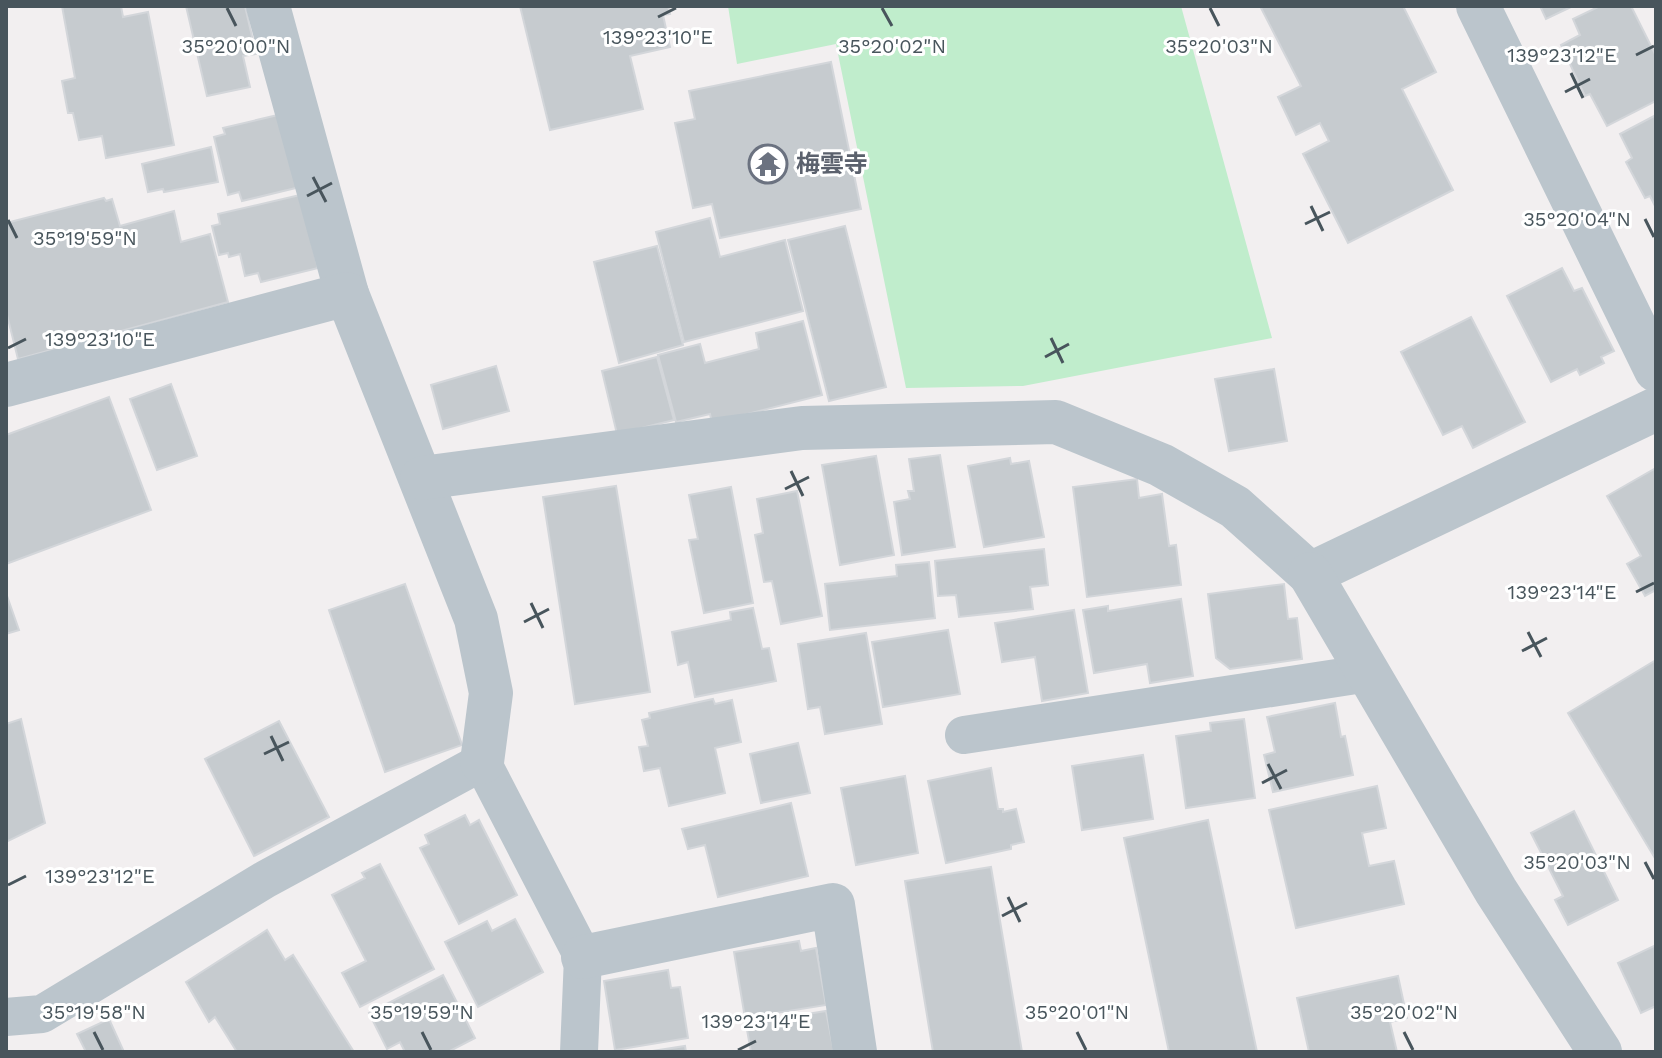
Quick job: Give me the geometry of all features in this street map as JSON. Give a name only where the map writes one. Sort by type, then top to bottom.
[{"type":"street","points":[[268,6],[347,294],[476,619],[491,693],[482,762]]},
{"type":"street","points":[[1478,6],[1656,370]]},
{"type":"street","points":[[6,385],[347,294]]},
{"type":"street","points":[[1310,574],[1656,409]]},
{"type":"street","points":[[422,478],[802,428],[1056,422],[1161,465],[1235,507],[1310,574],[1496,891],[1600,1052]]},
{"type":"street","points":[[583,957],[833,905],[855,1052]]},
{"type":"lane","points":[[964,735],[1369,673]]},
{"type":"lane","points":[[6,1017],[42,1014],[266,879],[482,762],[583,957],[579,1052]]},
{"type":"green space","points":[[728,6],[1181,6],[1272,338],[1023,386],[906,388],[836,44],[737,64]]},
{"type":"building","points":[[62,6],[121,6],[123,17],[148,12],[174,145],[106,158],[102,136],[79,140],[73,113],[68,113],[62,81],[75,78]]},
{"type":"building","points":[[186,6],[245,6],[256,54],[243,56],[250,87],[207,96]]},
{"type":"building","points":[[520,6],[668,6],[670,14],[663,15],[670,47],[630,56],[643,109],[550,130]]},
{"type":"building","points":[[1260,6],[1403,6],[1436,72],[1402,89],[1453,190],[1348,243],[1303,154],[1329,141],[1320,123],[1296,135],[1278,97],[1301,86]]},
{"type":"building","points":[[1540,6],[1573,6],[1546,19]]},
{"type":"building","points":[[1600,6],[1631,6],[1656,56],[1656,101],[1607,126],[1590,94],[1585,96],[1561,45],[1580,35],[1573,19]]},
{"type":"building","name":"梅雲寺","points":[[831,62],[861,209],[720,238],[712,204],[693,208],[675,123],[695,119],[689,91]]},
{"type":"building","points":[[282,114],[300,187],[242,201],[239,192],[228,195],[214,137],[225,134],[223,128]]},
{"type":"building","points":[[1656,115],[1656,208],[1650,196],[1645,198],[1626,162],[1632,158],[1620,134]]},
{"type":"building","points":[[211,147],[218,182],[148,192],[142,164]]},
{"type":"building","points":[[300,195],[318,268],[261,282],[258,273],[245,276],[240,254],[229,257],[228,253],[219,255],[212,226],[220,224],[218,214]]},
{"type":"building","points":[[104,198],[106,201],[112,199],[120,226],[174,211],[181,242],[210,234],[228,302],[18,359],[6,311],[6,223]]},
{"type":"building","points":[[710,218],[720,257],[785,240],[803,311],[684,342],[656,232]]},
{"type":"building","points":[[845,226],[886,387],[829,401],[788,240]]},
{"type":"building","points":[[657,246],[683,345],[619,363],[594,262]]},
{"type":"building","points":[[1562,268],[1574,291],[1582,288],[1614,351],[1601,357],[1604,363],[1580,375],[1577,369],[1551,382],[1507,296]]},
{"type":"building","points":[[1471,317],[1525,422],[1473,448],[1462,426],[1443,435],[1401,352]]},
{"type":"building","points":[[803,321],[822,395],[712,423],[710,414],[676,422],[658,355],[700,344],[705,363],[759,349],[756,333]]},
{"type":"building","points":[[657,357],[674,420],[617,434],[602,371]]},
{"type":"building","points":[[496,366],[509,411],[443,429],[431,385]]},
{"type":"building","points":[[1274,369],[1287,441],[1229,451],[1215,379]]},
{"type":"building","points":[[171,384],[197,456],[157,470],[130,399]]},
{"type":"building","points":[[109,397],[151,510],[6,564],[6,435]]},
{"type":"building","points":[[940,455],[955,547],[902,555],[894,502],[910,499],[908,491],[914,491],[909,459]]},
{"type":"building","points":[[876,456],[894,555],[840,565],[822,465]]},
{"type":"building","points":[[1010,458],[1011,464],[1029,461],[1044,537],[984,547],[968,466]]},
{"type":"building","points":[[1656,468],[1656,590],[1645,596],[1627,564],[1641,556],[1607,496]]},
{"type":"building","points":[[1137,479],[1139,498],[1162,494],[1169,546],[1176,545],[1181,585],[1087,597],[1073,487]]},
{"type":"building","points":[[616,486],[650,692],[575,704],[543,497]]},
{"type":"building","points":[[731,487],[753,603],[704,613],[689,540],[698,539],[689,495]]},
{"type":"building","points":[[797,491],[822,616],[781,624],[772,581],[764,582],[755,535],[763,533],[757,499]]},
{"type":"building","points":[[1044,549],[1048,585],[1030,587],[1033,609],[959,617],[956,595],[938,596],[935,561]]},
{"type":"building","points":[[929,562],[935,618],[830,630],[825,584],[897,576],[896,565]]},
{"type":"building","points":[[405,584],[462,745],[385,772],[329,610]]},
{"type":"building","points":[[1284,584],[1288,619],[1297,618],[1302,659],[1230,669],[1216,658],[1208,594]]},
{"type":"building","points":[[6,593],[19,630],[6,634]]},
{"type":"building","points":[[1181,599],[1193,676],[1150,683],[1147,664],[1094,673],[1083,610],[1108,606],[1108,611]]},
{"type":"building","points":[[753,608],[762,649],[769,648],[776,681],[695,697],[688,662],[678,665],[672,632],[731,620],[730,612]]},
{"type":"building","points":[[1074,610],[1088,693],[1042,701],[1035,657],[1002,662],[995,623]]},
{"type":"building","points":[[948,630],[960,694],[883,707],[872,642]]},
{"type":"building","points":[[866,633],[882,724],[825,734],[820,707],[808,709],[798,644]]},
{"type":"building","points":[[1656,660],[1656,860],[1568,713]]},
{"type":"building","points":[[713,699],[715,704],[732,700],[741,742],[715,748],[725,793],[669,806],[660,768],[644,771],[639,747],[648,746],[642,720],[650,718],[649,713]]},
{"type":"building","points":[[1335,703],[1341,737],[1345,736],[1353,775],[1273,792],[1264,755],[1275,752],[1267,717]]},
{"type":"building","points":[[21,719],[45,823],[6,842],[6,724]]},
{"type":"building","points":[[1244,719],[1255,798],[1186,808],[1176,736],[1211,731],[1210,723]]},
{"type":"building","points":[[279,721],[329,817],[254,856],[205,759]]},
{"type":"building","points":[[798,743],[810,793],[761,803],[750,754]]},
{"type":"building","points":[[1143,755],[1153,819],[1082,830],[1072,766]]},
{"type":"building","points":[[991,768],[998,809],[1003,809],[1003,812],[1016,809],[1024,842],[1011,845],[1011,849],[946,863],[928,781]]},
{"type":"building","points":[[905,776],[918,853],[856,865],[841,788]]},
{"type":"building","points":[[1377,786],[1386,828],[1362,833],[1369,866],[1394,861],[1404,904],[1296,928],[1269,810]]},
{"type":"building","points":[[791,803],[808,876],[718,897],[705,845],[688,849],[682,829]]},
{"type":"building","points":[[1574,811],[1618,900],[1568,925],[1555,900],[1563,896],[1531,833]]},
{"type":"building","points":[[465,815],[470,825],[479,820],[517,895],[459,924],[420,848],[429,844],[425,835]]},
{"type":"building","points":[[1208,820],[1257,1052],[1169,1052],[1124,838]]},
{"type":"building","points":[[380,864],[434,969],[360,1007],[342,973],[366,961],[332,895],[365,878],[362,873]]},
{"type":"building","points":[[991,867],[1022,1052],[933,1052],[905,881]]},
{"type":"building","points":[[515,919],[543,972],[478,1007],[445,942],[487,921],[492,931]]},
{"type":"building","points":[[267,930],[285,960],[293,955],[354,1052],[237,1052],[215,1017],[209,1022],[186,982]]},
{"type":"building","points":[[799,941],[801,951],[816,948],[826,1005],[745,1018],[734,952]]},
{"type":"building","points":[[1656,945],[1656,1006],[1641,1013],[1618,963]]},
{"type":"building","points":[[668,970],[671,988],[680,987],[688,1038],[615,1050],[604,981]]},
{"type":"building","points":[[443,975],[475,1038],[448,1052],[405,1052],[400,1042],[387,1049],[369,1013]]},
{"type":"building","points":[[1398,976],[1407,1018],[1390,1022],[1397,1052],[1309,1052],[1297,998]]},
{"type":"building","points":[[826,1011],[834,1052],[751,1052],[746,1024]]},
{"type":"building","points":[[109,1019],[124,1052],[86,1052],[77,1034]]},
{"type":"building","points":[[685,1046],[686,1052],[646,1052]]},
{"type":"place","name":"梅雲寺","points":[[768,164]]}]
